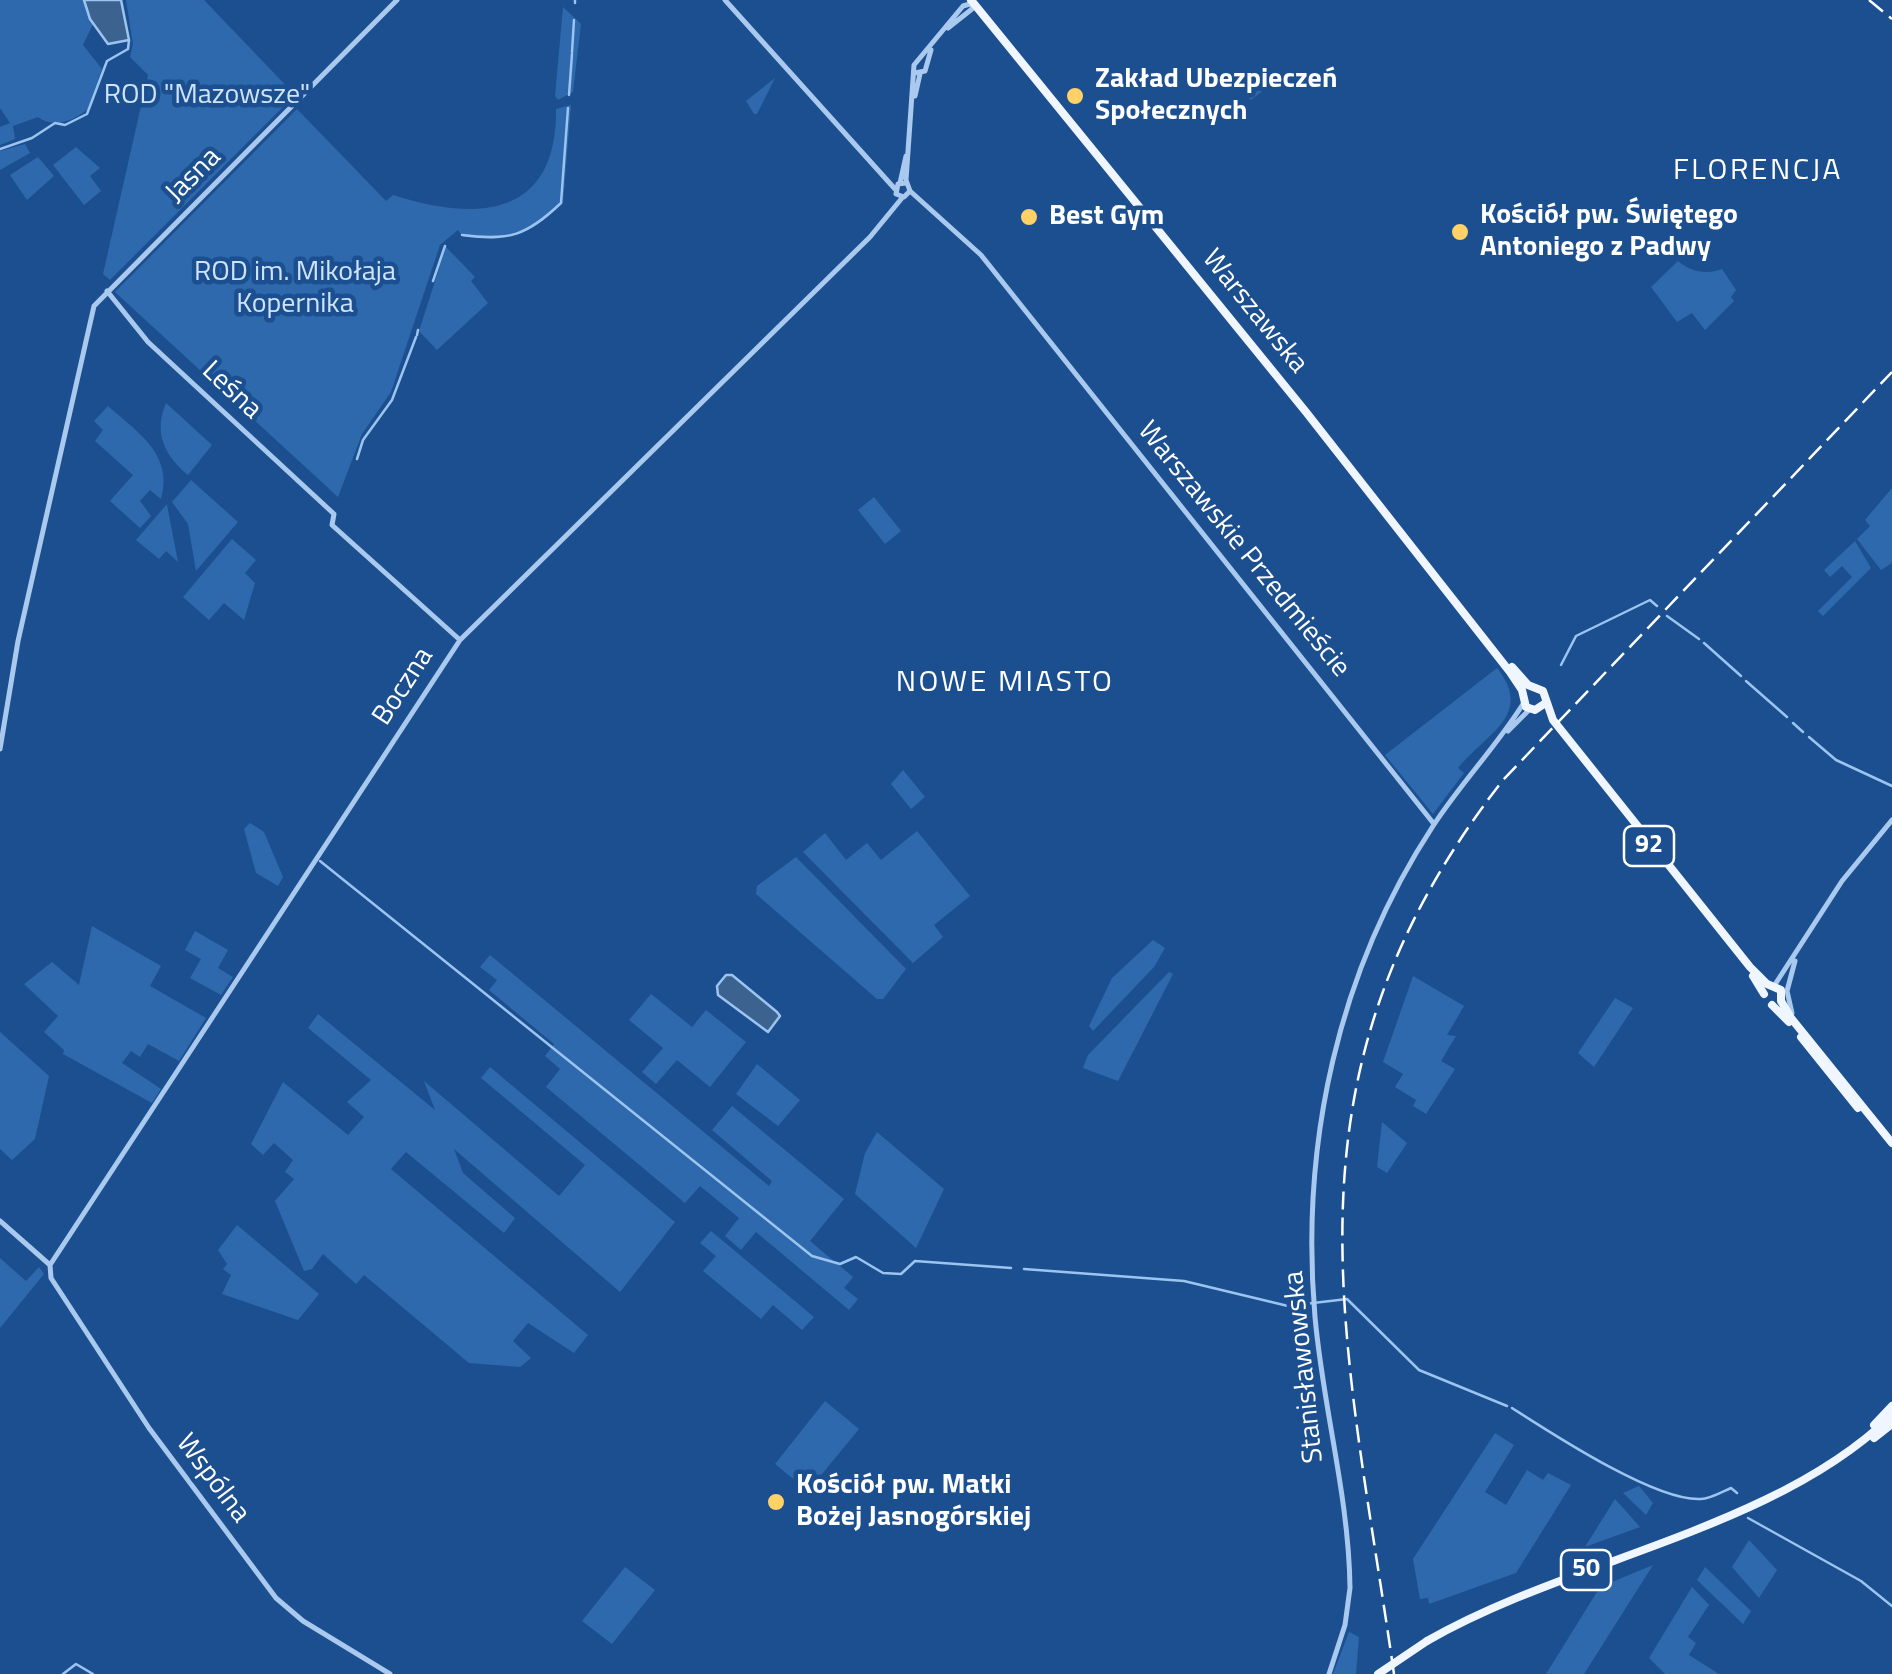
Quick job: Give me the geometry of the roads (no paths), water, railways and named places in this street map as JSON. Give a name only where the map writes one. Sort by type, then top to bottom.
[{"type":"main road","name":"Warszawska","points":[[973,1],[1450,593],[1532,687]]},
{"type":"main road","name":"Warszawska","points":[[1450,593],[1528,704],[1554,726],[1774,994],[1892,1146]]},
{"type":"main road","name":"92","points":[[1532,687],[1544,691],[1544,704]]},
{"type":"main road","points":[[1532,687],[1528,704],[1544,704]]},
{"type":"main road","name":"Warszawska","points":[[1544,704],[1892,1146]]},
{"type":"main road","points":[[1852,1449],[1892,1406]]},
{"type":"main road","name":"50","points":[[1378,1674],[1427,1641],[1484,1612],[1778,1493],[1852,1449],[1892,1415]]},
{"type":"main road","points":[[1852,1449],[1892,1424]]},
{"type":"street","name":"Jasna","points":[[106,293],[396,0]]},
{"type":"street","name":"Warszawskie Przedmieście","points":[[725,0],[887,179],[976,249],[1434,824]]},
{"type":"street","points":[[918,73],[963,6],[973,1]]},
{"type":"street","points":[[918,73],[914,65],[922,63]]},
{"type":"street","name":"Boczna","points":[[50,1265],[460,640],[870,237],[890,212],[902,190],[918,73]]},
{"type":"street","name":"Leśna","points":[[106,293],[131,315],[148,342],[334,514],[332,524],[460,640]]},
{"type":"street","points":[[0,749],[18,641],[90,315],[106,293]]},
{"type":"street","name":"Stanisławowska","points":[[1328,1674],[1349,1604],[1349,1558],[1314,1302],[1312,1234],[1321,1118],[1346,1006],[1388,903],[1434,824],[1528,704]]},
{"type":"street","points":[[1774,994],[1842,882],[1892,820]]},
{"type":"street","points":[[1774,994],[1798,954]]},
{"type":"street","points":[[1794,961],[1787,1000],[1810,1040]]},
{"type":"street","points":[[0,1221],[50,1265]]},
{"type":"street","name":"Wspólna","points":[[50,1265],[51,1278],[129,1399],[276,1598],[303,1620],[390,1674]]},
{"type":"waterway","points":[[572,52],[574,20]]},
{"type":"waterway","points":[[0,149],[32,138],[55,123],[65,125],[87,114],[107,61],[128,49],[129,40]]},
{"type":"waterway","points":[[569,95],[572,54]]},
{"type":"waterway","points":[[462,235],[516,234],[538,223],[561,203],[568,108]]},
{"type":"waterway","points":[[433,281],[445,246]]},
{"type":"waterway","points":[[417,335],[418,330]]},
{"type":"waterway","points":[[357,459],[363,440],[392,400],[416,337]]},
{"type":"waterway","points":[[1561,665],[1576,636],[1650,600],[1657,606]]},
{"type":"waterway","points":[[1667,616],[1699,639]]},
{"type":"waterway","points":[[1704,643],[1741,676]]},
{"type":"waterway","points":[[1746,681],[1787,717]]},
{"type":"waterway","points":[[1793,723],[1803,732]]},
{"type":"waterway","points":[[1809,737],[1836,760],[1892,786]]},
{"type":"waterway","points":[[320,861],[812,1256],[840,1264],[856,1257],[883,1273],[901,1274],[915,1261],[1011,1268]]},
{"type":"waterway","points":[[1024,1269],[1184,1281],[1288,1306],[1347,1299],[1419,1370],[1507,1406]]},
{"type":"waterway","points":[[1512,1408],[1604,1464],[1658,1490],[1701,1499],[1731,1488],[1737,1493]]},
{"type":"waterway","points":[[1748,1518],[1861,1581],[1892,1606]]},
{"type":"waterway","points":[[63,1674],[76,1664],[93,1674]]},
{"type":"railway","points":[[1869,0],[1892,19]]},
{"type":"railway","points":[[1394,1674],[1358,1432],[1346,1319],[1343,1210],[1353,1104],[1381,998],[1429,890],[1503,780],[1892,372]]},
{"type":"place","name":"Zakład Ubezpieczeń Społecznych","points":[[1075,96]]},
{"type":"place","name":"Best Gym","points":[[1029,217]]},
{"type":"place","name":"Kościół pw. Świętego Antoniego z Padwy","points":[[1460,232]]},
{"type":"place","name":"Kościół pw. Matki Bożej Jasnogórskiej","points":[[776,1502]]},
{"type":"district","name":"FLORENCJA","points":[[1758,172]]},
{"type":"district","name":"NOWE MIASTO","points":[[1005,684]]},
{"type":"park label","name":"ROD \"Mazowsze\"","points":[[207,96]]},
{"type":"park label","name":"ROD im. Mikołaja Kopernika","points":[[295,289]]}]
